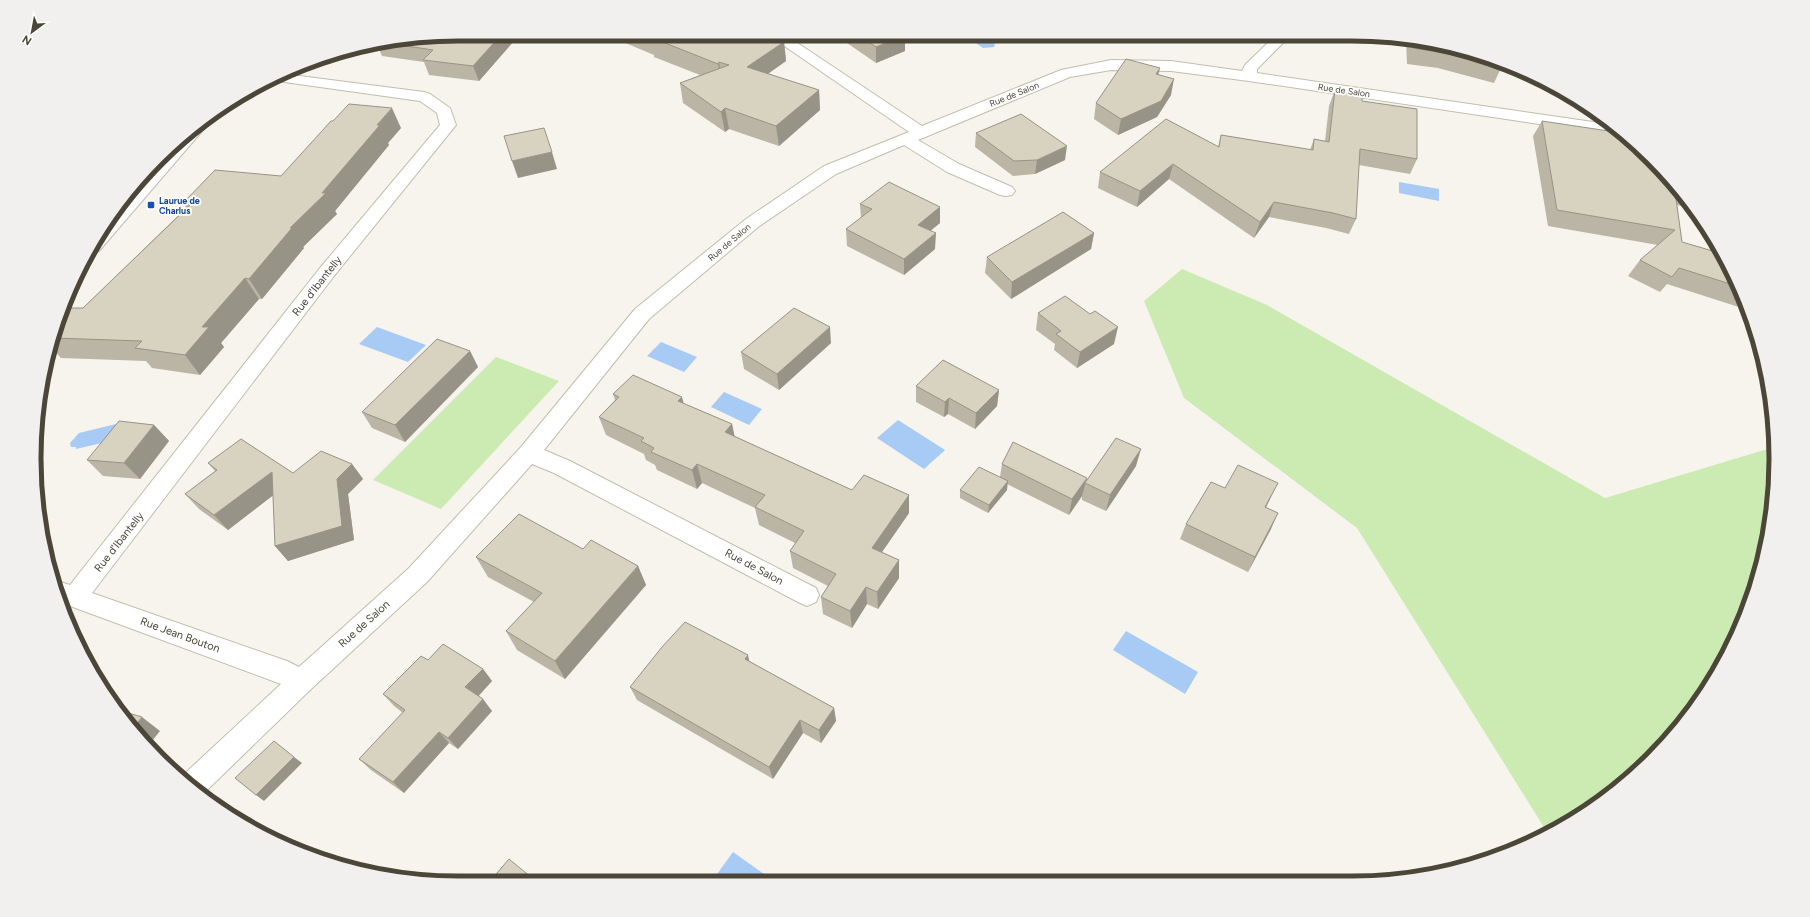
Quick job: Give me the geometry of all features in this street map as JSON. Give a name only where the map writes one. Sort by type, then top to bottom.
[{"type":"street","points":[[784,41],[913,136],[953,168],[1006,191]]},
{"type":"street","points":[[1249,76],[1250,68],[1278,41]]},
{"type":"street","name":"Rue de Salon","points":[[195,783],[300,683],[418,575],[529,453],[642,314],[752,223],[830,170],[1066,73],[1111,65],[1171,66],[1249,76],[1609,129]]},
{"type":"street","name":"Rue d'Ibantelly","points":[[66,594],[448,125],[444,110],[424,97],[287,78]]},
{"type":"street","points":[[114,223],[176,152]]},
{"type":"street","name":"Rue de Salon","points":[[529,453],[562,467],[807,595]]},
{"type":"street","name":"Rue Jean Bouton","points":[[66,594],[287,673],[300,683]]},
{"type":"green space","points":[[1182,269],[1267,305],[1605,498],[1769,449],[1768,486],[1761,540],[1747,593],[1726,643],[1699,690],[1683,713],[1647,754],[1606,790],[1583,806],[1545,828],[1357,528],[1184,398],[1144,301]]},
{"type":"green space","points":[[496,357],[559,381],[441,509],[373,480]]},
{"type":"water","points":[[973,41],[994,41],[997,43],[994,44],[994,47],[983,48]]},
{"type":"water","points":[[1399,182],[1439,189],[1439,201],[1399,193]]},
{"type":"water","points":[[377,327],[426,345],[408,362],[359,344]]},
{"type":"water","points":[[661,342],[697,357],[684,372],[647,356]]},
{"type":"water","points":[[724,392],[762,409],[749,425],[711,407]]},
{"type":"water","points":[[898,420],[945,450],[924,469],[877,438]]},
{"type":"water","points":[[120,423],[119,439],[76,449],[76,447],[71,447],[70,443],[79,433]]},
{"type":"water","points":[[1126,631],[1198,672],[1185,694],[1113,650]]},
{"type":"water","points":[[733,852],[767,876],[716,876]]},
{"type":"building","points":[[496,41],[473,66],[423,60],[433,50],[402,45],[431,42]]},
{"type":"building","points":[[660,41],[782,41],[784,42],[747,67],[819,90],[776,126],[725,108],[721,112],[680,83],[729,65],[719,62],[718,64]]},
{"type":"building","points":[[867,41],[890,41],[876,47]]},
{"type":"building","points":[[1413,46],[1460,55],[1493,66],[1445,53],[1413,48]]},
{"type":"building","points":[[1126,59],[1160,68],[1156,74],[1174,79],[1161,101],[1121,119],[1096,103]]},
{"type":"building","points":[[1335,90],[1362,95],[1362,101],[1417,109],[1417,159],[1360,149],[1356,219],[1333,213],[1274,202],[1260,222],[1173,164],[1140,191],[1100,172],[1166,119],[1219,147],[1221,135],[1313,150],[1314,139],[1329,142]]},
{"type":"building","points":[[349,104],[392,108],[377,125],[380,125],[322,193],[326,193],[290,228],[292,228],[249,279],[245,278],[202,327],[209,327],[185,355],[135,348],[142,341],[59,338],[69,308],[83,308],[191,204],[183,203],[215,170],[281,176],[331,121],[333,121]]},
{"type":"building","points":[[1021,114],[1067,146],[1037,160],[1014,161],[976,133]]},
{"type":"building","points":[[1542,121],[1611,131],[1647,163],[1675,195],[1682,242],[1714,251],[1730,284],[1679,268],[1672,277],[1640,260],[1675,230],[1557,210]]},
{"type":"building","points":[[544,128],[552,152],[512,161],[504,136]]},
{"type":"building","points":[[889,182],[940,207],[918,225],[936,233],[904,259],[846,229],[872,209],[860,204]]},
{"type":"building","points":[[1063,212],[1094,233],[1012,282],[987,257]]},
{"type":"building","points":[[1065,296],[1090,314],[1095,311],[1118,327],[1080,352],[1056,334],[1061,331],[1038,313]]},
{"type":"building","points":[[794,308],[830,327],[777,374],[741,352]]},
{"type":"building","points":[[437,339],[470,351],[395,425],[362,412]]},
{"type":"building","points":[[943,360],[999,390],[976,413],[949,398],[945,402],[916,386]]},
{"type":"building","points":[[633,375],[682,397],[678,401],[732,424],[725,432],[852,490],[864,475],[909,495],[872,548],[899,560],[877,592],[866,587],[850,611],[821,597],[836,574],[790,551],[804,531],[755,507],[765,495],[697,464],[692,470],[651,452],[654,448],[641,441],[644,438],[599,417],[619,397],[613,394]]},
{"type":"building","points":[[119,421],[154,425],[124,463],[87,460]]},
{"type":"building","points":[[1116,438],[1141,449],[1110,495],[1085,483]]},
{"type":"building","points":[[241,439],[293,473],[321,451],[352,464],[337,479],[342,526],[275,546],[272,472],[214,515],[185,494],[217,470],[208,463]]},
{"type":"building","points":[[1013,442],[1087,478],[1072,499],[1002,464]]},
{"type":"building","points":[[1238,465],[1278,483],[1265,507],[1278,513],[1255,557],[1186,524],[1211,482],[1225,488]]},
{"type":"building","points":[[979,467],[1008,481],[989,505],[960,490]]},
{"type":"building","points":[[519,514],[583,549],[591,540],[638,566],[555,661],[506,631],[542,593],[476,557]]},
{"type":"building","points":[[685,622],[748,655],[745,659],[834,708],[819,730],[800,720],[769,767],[630,687],[662,647]]},
{"type":"building","points":[[443,644],[483,669],[465,687],[483,699],[448,738],[439,732],[393,782],[359,759],[405,710],[383,694],[421,656],[428,660]]},
{"type":"building","points":[[127,713],[142,717],[136,724]]},
{"type":"building","points":[[274,741],[294,757],[256,795],[235,778]]},
{"type":"building","points":[[509,859],[530,876],[494,876]]},
{"type":"place","name":"Laurue de Charlus","points":[[151,205]]}]
